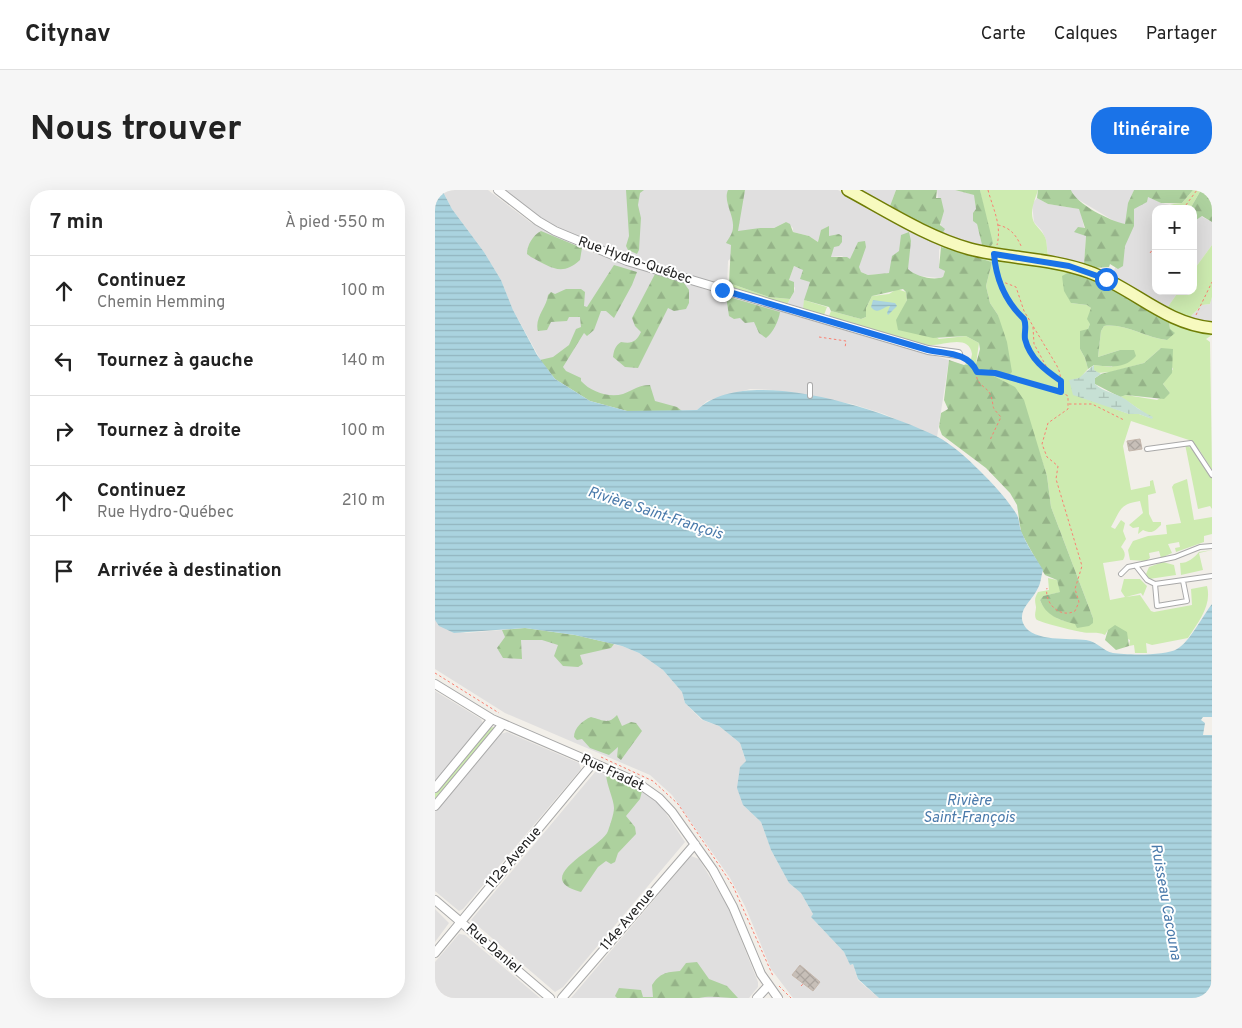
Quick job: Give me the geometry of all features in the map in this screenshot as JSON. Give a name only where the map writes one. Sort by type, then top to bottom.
[{"type":"street","name":"Rue Hydro-Québec","points":[[498,190],[538,222],[579,243],[627,261],[928,350],[958,354]]},
{"type":"street","points":[[848,190],[936,237],[970,249],[1058,263],[1089,272],[1116,284],[1172,318],[1212,328]]},
{"type":"street","name":"Rue Fradet","points":[[435,684],[492,719],[635,781],[654,793],[672,812],[695,844],[727,895],[768,986],[778,998]]},
{"type":"street","points":[[435,788],[492,719]]},
{"type":"street","points":[[435,806],[503,724]]},
{"type":"street","name":"112e Avenue","points":[[435,953],[593,763]]},
{"type":"street","name":"114e Avenue","points":[[562,998],[695,844]]},
{"type":"street","name":"Rue Daniel","points":[[435,900],[550,998]]},
{"type":"street","points":[[757,998],[768,986]]},
{"type":"lane","points":[[810,385],[810,396]]},
{"type":"lane","points":[[1147,449],[1191,443],[1212,475]]},
{"type":"lane","points":[[1121,574],[1128,567],[1175,557],[1200,547],[1212,546]]},
{"type":"lane","points":[[1136,566],[1147,580],[1155,584],[1212,576]]},
{"type":"lane","points":[[1155,584],[1157,606],[1187,601],[1183,581]]},
{"type":"path","points":[[988,190],[998,225],[999,237],[994,254],[997,276],[1014,309],[1024,319],[1024,336],[1028,348],[1042,368],[1061,381]]},
{"type":"path","points":[[1186,205],[1197,190]]},
{"type":"path","points":[[998,225],[1010,230],[1017,236],[1022,248]]},
{"type":"path","points":[[1190,324],[1212,282]]},
{"type":"path","points":[[1000,283],[1013,284],[1016,287],[1024,311],[1057,366],[1061,381],[1061,392]]},
{"type":"path","points":[[1033,326],[1035,344],[1052,376]]},
{"type":"path","points":[[819,336],[846,341],[845,348]]},
{"type":"path","points":[[958,354],[973,364],[977,372],[976,378],[989,393],[991,408],[1001,417],[990,440]]},
{"type":"path","points":[[977,372],[995,373],[1061,392],[1068,396],[1069,404],[1065,412],[1048,423],[1042,444],[1047,457],[1058,466],[1056,479],[1081,566],[1075,589],[1079,602],[1075,611],[1068,613],[1051,606],[1047,600],[1047,588]]},
{"type":"path","points":[[1069,404],[1092,404],[1125,420]]},
{"type":"path","points":[[435,673],[502,715]]},
{"type":"path","name":"Rue Fradet","points":[[600,757],[650,779]]},
{"type":"path","points":[[801,986],[804,983]]},
{"type":"shaded area","points":[[442,190],[488,190],[530,222],[584,250],[726,296],[949,360],[937,437],[884,414],[852,404],[773,390],[750,389],[707,401],[697,410],[627,411],[545,368],[513,310],[501,280],[484,252],[452,209]]},
{"type":"shaded area","points":[[504,190],[838,190],[942,245],[939,250],[939,263],[945,271],[943,277],[939,278],[889,273],[868,275],[861,272],[842,256],[831,257],[833,247],[818,242],[809,236],[793,232],[793,228],[786,222],[774,228],[760,228],[728,261],[727,288],[612,252],[560,229],[538,216]]},
{"type":"shaded area","points":[[861,190],[896,190],[890,206]]},
{"type":"shaded area","points":[[937,190],[955,190],[975,195],[977,224],[982,245],[942,234]]},
{"type":"shaded area","points":[[1071,190],[1134,190],[1129,203],[1148,196],[1170,205],[1152,205],[1152,295],[1176,295],[1167,308],[1112,276],[1123,247],[1114,221],[1074,197]]},
{"type":"shaded area","points":[[1037,198],[1048,204],[1080,209],[1086,236],[1084,264],[1048,256],[1046,240],[1042,231],[1034,222],[1032,204]]},
{"type":"shaded area","points":[[1197,214],[1212,222],[1212,245],[1197,266]]},
{"type":"shaded area","points":[[794,266],[816,273],[803,309],[787,305],[795,288],[789,280]]},
{"type":"shaded area","points":[[1212,297],[1212,324],[1189,318],[1202,305],[1210,304]]},
{"type":"shaded area","points":[[435,620],[447,630],[466,633],[525,628],[622,646],[639,653],[663,670],[682,692],[685,703],[702,720],[719,726],[740,743],[746,761],[743,766],[743,805],[761,822],[771,850],[789,883],[801,893],[813,914],[811,917],[844,952],[850,965],[853,964],[858,980],[879,998],[793,998],[771,969],[745,906],[730,878],[672,795],[650,775],[505,713],[435,669]]},
{"type":"shaded area","points":[[435,691],[481,719],[483,724],[435,782]]},
{"type":"shaded area","points":[[507,732],[579,763],[581,769],[463,909],[459,911],[435,891],[435,812],[501,734]]},
{"type":"shaded area","points":[[595,772],[600,772],[648,795],[661,806],[685,842],[563,987],[555,992],[471,920]]},
{"type":"shaded area","points":[[691,856],[699,859],[727,905],[758,982],[758,987],[749,998],[571,998]]},
{"type":"shaded area","points":[[435,909],[449,923],[435,942]]},
{"type":"shaded area","points":[[459,934],[465,935],[540,998],[435,998],[435,962]]},
{"type":"green space","points":[[626,190],[644,190],[640,193],[638,205],[641,218],[639,250],[637,254],[628,250],[626,246],[629,236]]},
{"type":"green space","points":[[728,190],[745,190],[738,231],[774,228],[786,222],[790,224],[793,232],[809,236],[818,242],[821,230],[829,226],[829,236],[839,234],[842,236],[842,242],[839,246],[834,247],[831,257],[847,257],[850,259],[858,242],[865,241],[866,247],[859,267],[861,272],[868,275],[889,273],[892,256],[899,251],[901,235],[909,232],[911,241],[908,269],[920,276],[929,278],[943,277],[945,271],[939,268],[941,247],[992,262],[986,286],[990,303],[998,315],[1007,342],[1012,372],[1009,375],[994,371],[992,375],[1015,387],[1024,400],[1047,476],[1051,507],[1093,618],[1093,623],[1089,626],[1077,628],[1075,624],[1049,614],[1040,600],[1043,596],[1060,592],[1057,580],[1045,575],[1029,547],[1021,532],[1017,505],[1010,493],[986,468],[942,435],[939,427],[941,413],[948,409],[944,400],[949,360],[964,365],[976,364],[980,349],[979,343],[966,336],[933,338],[898,330],[896,320],[907,300],[906,292],[903,289],[872,296],[866,308],[866,317],[861,319],[831,311],[829,307],[804,300],[810,282],[800,279],[803,270],[794,266],[789,280],[794,282],[794,292],[790,299],[769,297],[729,283],[731,245],[726,243],[732,233],[733,222],[727,199]]},
{"type":"green space","points":[[896,190],[937,190],[936,198],[941,198],[944,211],[940,225],[945,229],[942,234],[890,206]]},
{"type":"green space","points":[[955,190],[980,190],[993,243],[991,246],[982,245],[977,224],[973,221],[973,213],[976,209],[974,195]]},
{"type":"green space","points":[[980,190],[1038,190],[1032,215],[1035,224],[1045,238],[1048,256],[982,245],[991,246]]},
{"type":"green space","points":[[1038,190],[1071,190],[1079,201],[1086,206],[1125,224],[1128,203],[1134,190],[1193,190],[1182,203],[1161,203],[1148,197],[1147,202],[1134,209],[1134,226],[1125,246],[1123,266],[1118,269],[1110,264],[1109,267],[1094,268],[1084,264],[1086,236],[1074,232],[1078,227],[1085,228],[1079,209],[1048,204],[1037,198]]},
{"type":"green space","points":[[1193,190],[1201,190],[1192,205],[1170,204],[1182,203]]},
{"type":"green space","points":[[1201,190],[1212,190],[1212,222],[1202,216],[1197,219],[1197,205],[1192,205]]},
{"type":"green space","points":[[541,231],[582,248],[580,260],[567,268],[556,269],[531,257],[527,254],[529,244],[535,235]]},
{"type":"green space","points":[[942,245],[1071,271],[1071,303],[1087,305],[1091,308],[1090,324],[1080,349],[1088,369],[1079,379],[1078,395],[1129,414],[1139,414],[1150,418],[1120,397],[1126,395],[1157,400],[1170,393],[1163,384],[1173,369],[1161,348],[1144,363],[1111,372],[1097,373],[1094,370],[1094,365],[1112,367],[1120,350],[1098,357],[1101,331],[1104,326],[1120,327],[1167,340],[1170,329],[1169,322],[1182,328],[1212,335],[1206,339],[1210,342],[1212,470],[1200,451],[1189,440],[1131,421],[1123,446],[1131,490],[1150,486],[1150,481],[1153,480],[1156,493],[1148,495],[1149,514],[1153,522],[1161,522],[1161,525],[1153,532],[1143,530],[1138,534],[1139,527],[1133,528],[1129,525],[1143,513],[1140,501],[1128,504],[1119,512],[1111,527],[1115,529],[1121,520],[1125,523],[1123,531],[1126,539],[1121,547],[1125,553],[1124,558],[1123,560],[1103,563],[1110,600],[1125,597],[1121,591],[1124,579],[1140,579],[1147,586],[1143,596],[1141,593],[1126,597],[1140,595],[1151,611],[1154,612],[1192,605],[1191,589],[1207,586],[1208,600],[1206,606],[1188,638],[1152,645],[1146,643],[1147,653],[1135,653],[1134,645],[1129,646],[1130,640],[1108,630],[1105,635],[1085,633],[1036,619],[1035,598],[1038,592],[1049,590],[1048,578],[1057,580],[1061,592],[1043,596],[1040,600],[1050,613],[1060,620],[1070,622],[1093,618],[1051,507],[1047,476],[1036,442],[1005,382],[992,375],[994,371],[1009,375],[998,315],[990,303],[986,286],[992,262],[941,247]]},
{"type":"green space","points":[[1212,245],[1212,297],[1210,304],[1202,305],[1189,318],[1167,308],[1176,295],[1197,295],[1197,266]]},
{"type":"green space","points":[[614,265],[637,272],[632,285],[614,318],[606,311],[601,311],[594,330],[587,336],[584,333],[563,367],[566,371],[581,378],[585,385],[606,395],[623,394],[639,387],[650,385],[655,401],[677,407],[682,411],[627,411],[590,401],[555,379],[540,360],[553,357],[569,345],[576,329],[581,327],[580,317],[569,317],[567,321],[551,322],[547,330],[538,331],[539,317],[548,295],[551,292],[555,294],[566,289],[581,289],[585,292],[584,306],[587,307]]},
{"type":"green space","points":[[1071,271],[1117,291],[1169,322],[1170,329],[1175,333],[1167,340],[1120,327],[1104,326],[1101,331],[1098,357],[1120,350],[1134,350],[1136,356],[1122,365],[1094,365],[1088,369],[1080,349],[1080,331],[1088,329],[1090,324],[1087,319],[1091,308],[1087,305],[1071,303],[1064,291],[1062,276]]},
{"type":"green space","points":[[655,274],[684,283],[689,290],[689,303],[686,309],[674,311],[668,308],[638,368],[625,367],[613,357],[614,350],[621,342],[628,343],[635,340],[641,332],[635,326],[632,318]]},
{"type":"green space","points":[[729,283],[769,297],[790,299],[787,305],[727,288]]},
{"type":"green space","points":[[897,289],[906,292],[907,300],[901,313],[939,339],[966,336],[979,343],[976,364],[964,365],[971,359],[972,354],[970,348],[961,342],[935,345],[918,343],[829,316],[831,311],[861,319],[866,317],[866,308],[872,296],[889,294]]},
{"type":"green space","points":[[726,296],[780,312],[769,336],[766,338],[759,333],[754,322],[745,323],[740,318],[734,319],[729,316]]},
{"type":"green space","points":[[804,300],[827,307],[824,315],[803,309]]},
{"type":"green space","points":[[1161,348],[1173,349],[1172,373],[1163,384],[1170,393],[1164,399],[1126,395],[1120,397],[1095,384],[1095,378],[1101,374],[1144,363]]},
{"type":"green space","points":[[1094,365],[1094,370],[1101,374],[1095,378],[1095,384],[1125,399],[1153,417],[1152,419],[1139,414],[1129,414],[1073,395],[1069,380],[1079,378]]},
{"type":"green space","points":[[1185,444],[1195,451],[1212,478],[1212,509],[1210,506],[1198,509]]},
{"type":"green space","points":[[1187,479],[1194,520],[1212,517],[1212,534],[1204,536],[1204,542],[1176,552],[1175,548],[1180,547],[1179,542],[1168,544],[1172,553],[1161,558],[1159,551],[1149,553],[1150,558],[1146,561],[1130,560],[1128,550],[1133,541],[1148,536],[1167,534],[1166,525],[1181,523],[1172,487],[1174,484]]},
{"type":"green space","points":[[1212,550],[1199,553],[1203,570],[1181,575],[1180,563],[1191,560],[1199,552]]},
{"type":"green space","points":[[1163,562],[1174,565],[1176,575],[1149,579],[1146,574],[1149,567]]},
{"type":"green space","points":[[1115,625],[1127,632],[1129,646],[1116,650],[1105,640],[1108,630]]},
{"type":"green space","points":[[525,628],[575,635],[614,644],[611,648],[580,655],[583,664],[578,667],[563,666],[554,656],[558,645],[542,640],[521,640],[522,659],[503,658],[497,648],[505,637],[502,630]]},
{"type":"green space","points":[[617,715],[622,726],[631,722],[636,723],[642,731],[621,760],[617,757],[618,747],[609,755],[590,748],[582,739],[577,740],[574,737],[577,728],[588,718],[608,721]]},
{"type":"green space","points":[[494,727],[435,801],[435,793],[490,728]]},
{"type":"green space","points":[[606,775],[642,791],[640,799],[626,816],[635,827],[636,834],[618,853],[615,862],[611,864],[606,861],[598,867],[581,892],[567,886],[562,879],[565,871],[572,863],[603,838],[608,831],[614,808]]},
{"type":"green space","points":[[697,962],[709,979],[727,986],[738,998],[617,998],[615,996],[619,988],[641,990],[643,997],[653,997],[652,985],[661,976],[680,971],[686,963]]},
{"type":"water","name":"Rivière Saint-François","points":[[435,190],[442,190],[452,209],[484,252],[501,280],[513,310],[537,355],[555,379],[590,401],[627,411],[697,410],[719,397],[747,391],[780,391],[850,404],[912,425],[942,439],[975,466],[1000,492],[1017,515],[1024,538],[1043,570],[1039,586],[1026,605],[1022,620],[1029,630],[1043,637],[1086,640],[1113,653],[1164,653],[1182,646],[1212,604],[1212,717],[1203,717],[1201,720],[1205,723],[1203,735],[1212,735],[1211,998],[879,998],[858,979],[853,964],[850,965],[844,952],[811,917],[813,914],[801,893],[789,883],[771,850],[761,822],[743,805],[737,788],[740,767],[746,761],[740,743],[719,726],[703,720],[685,703],[682,692],[663,670],[639,653],[622,646],[575,635],[525,628],[454,633],[439,626],[435,620]]},
{"type":"water","points":[[873,300],[895,303],[897,306],[888,315],[890,306],[876,311],[871,307]]},
{"type":"building","points":[[1140,439],[1142,449],[1129,451],[1127,441]]},
{"type":"building","points":[[800,965],[820,982],[813,991],[792,975]]},
{"type":"route","points":[[722,290],[928,350],[958,354],[973,364],[977,372],[995,373],[1061,392],[1061,381],[1042,368],[1028,348],[1024,336],[1026,322],[1014,309],[998,280],[994,254],[1069,266],[1106,279]]},
{"type":"water label","name":"Ruisseau Cacouna","points":[[1165,902]]}]
